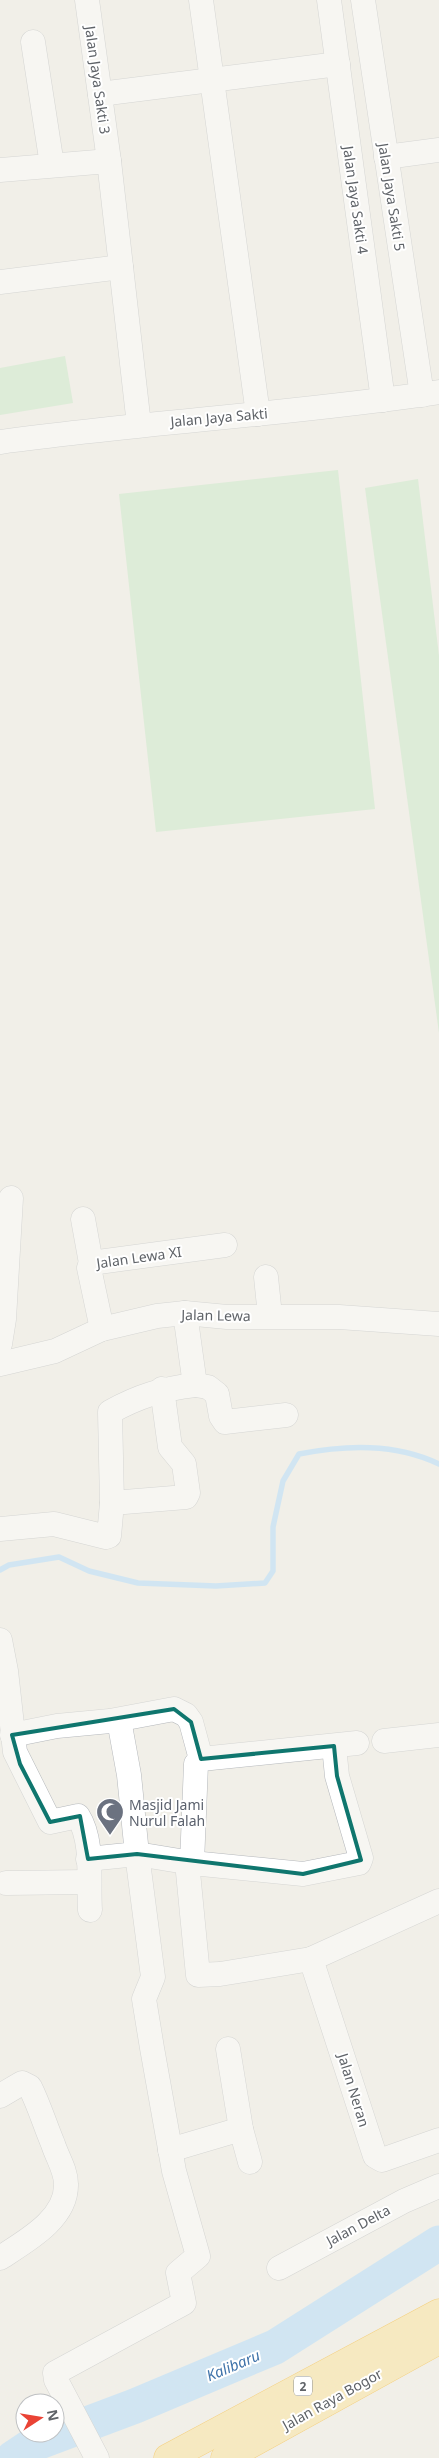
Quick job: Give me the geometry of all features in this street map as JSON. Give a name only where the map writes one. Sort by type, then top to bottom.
[{"type":"highway","name":"Jalan Raya Bogor","points":[[168,2458],[439,2314]]},
{"type":"highway","name":"Jalan Raya Bogor","points":[[225,2458],[439,2340]]},
{"type":"street","name":"Jalan Jaya Sakti 3","points":[[87,0],[109,161],[139,424]]},
{"type":"street","points":[[201,0],[258,414]]},
{"type":"street","name":"Jalan Jaya Sakti 4","points":[[329,0],[383,400]]},
{"type":"street","name":"Jalan Jaya Sakti 5","points":[[363,0],[386,157],[430,394]]},
{"type":"street","points":[[33,42],[52,165]]},
{"type":"street","points":[[100,94],[338,64]]},
{"type":"street","points":[[386,157],[439,150]]},
{"type":"street","points":[[0,170],[109,161]]},
{"type":"street","points":[[0,282],[121,267]]},
{"type":"street","name":"Jalan Jaya Sakti","points":[[0,442],[139,424],[258,414],[430,394]]},
{"type":"street","points":[[0,1344],[4,1320],[10,1198]]},
{"type":"street","points":[[84,1219],[91,1263]]},
{"type":"street","name":"Jalan Lewa XI","points":[[102,1329],[89,1268],[91,1263],[225,1245]]},
{"type":"street","points":[[266,1277],[270,1316]]},
{"type":"street","points":[[185,1313],[195,1385]]},
{"type":"street","name":"Jalan Lewa","points":[[0,1364],[55,1352],[102,1329],[157,1316],[185,1313],[212,1316],[339,1317],[439,1324]]},
{"type":"street","points":[[0,1529],[54,1524],[106,1537],[109,1536],[112,1504],[110,1414],[128,1402],[162,1389],[195,1385],[208,1387],[217,1394],[222,1420],[225,1422],[286,1415]]},
{"type":"street","points":[[112,1504],[186,1497],[188,1493],[184,1464],[170,1447],[162,1389]]},
{"type":"street","points":[[0,1640],[6,1671],[9,1744],[50,1822],[78,1816],[82,1823],[88,1871],[90,1910]]},
{"type":"street","points":[[9,1744],[57,1726],[119,1720],[174,1709],[179,1710],[191,1722],[201,1759]]},
{"type":"street","points":[[93,2449],[55,2377],[56,2372],[185,2301],[178,2273],[197,2259],[198,2251],[170,2150],[144,2000],[154,1976],[137,1854],[129,1775],[119,1720]]},
{"type":"street","points":[[384,1741],[439,1735]]},
{"type":"street","points":[[357,1743],[201,1759],[196,1764],[189,1862],[198,1975],[220,1974],[311,1959],[439,1901]]},
{"type":"street","points":[[6,1883],[88,1871],[137,1854],[189,1862],[303,1874],[359,1863],[361,1860],[359,1851],[337,1776],[334,1746]]},
{"type":"street","name":"Jalan Neran","points":[[311,1959],[375,2156],[382,2160],[439,2140]]},
{"type":"street","points":[[228,2049],[241,2129],[250,2162]]},
{"type":"street","points":[[0,2096],[22,2083],[30,2087],[63,2168],[66,2182],[65,2196],[61,2208],[51,2220],[0,2258]]},
{"type":"street","points":[[170,2150],[241,2129]]},
{"type":"street","name":"Jalan Delta","points":[[279,2268],[404,2201],[439,2186]]},
{"type":"highlighted area","points":[[174,1709],[191,1722],[201,1759],[334,1746],[337,1776],[361,1860],[303,1874],[137,1854],[88,1859],[80,1816],[50,1822],[20,1764],[12,1735]]},
{"type":"green space","points":[[65,356],[73,403],[0,415],[0,368]]},
{"type":"green space","points":[[338,470],[375,809],[156,832],[119,494]]},
{"type":"green space","points":[[418,479],[439,656],[439,1033],[365,488]]},
{"type":"waterway","points":[[0,1570],[9,1565],[59,1557],[89,1571],[138,1583],[216,1586],[265,1583],[273,1571],[273,1527],[283,1481],[299,1454],[352,1448],[388,1449],[405,1452],[439,1464]]},
{"type":"waterway","name":"Kalibaru","points":[[13,2458],[34,2444],[135,2406],[275,2347],[439,2243]]},
{"type":"place","name":"Masjid Jami Nurul Falah","points":[[110,1836]]}]
